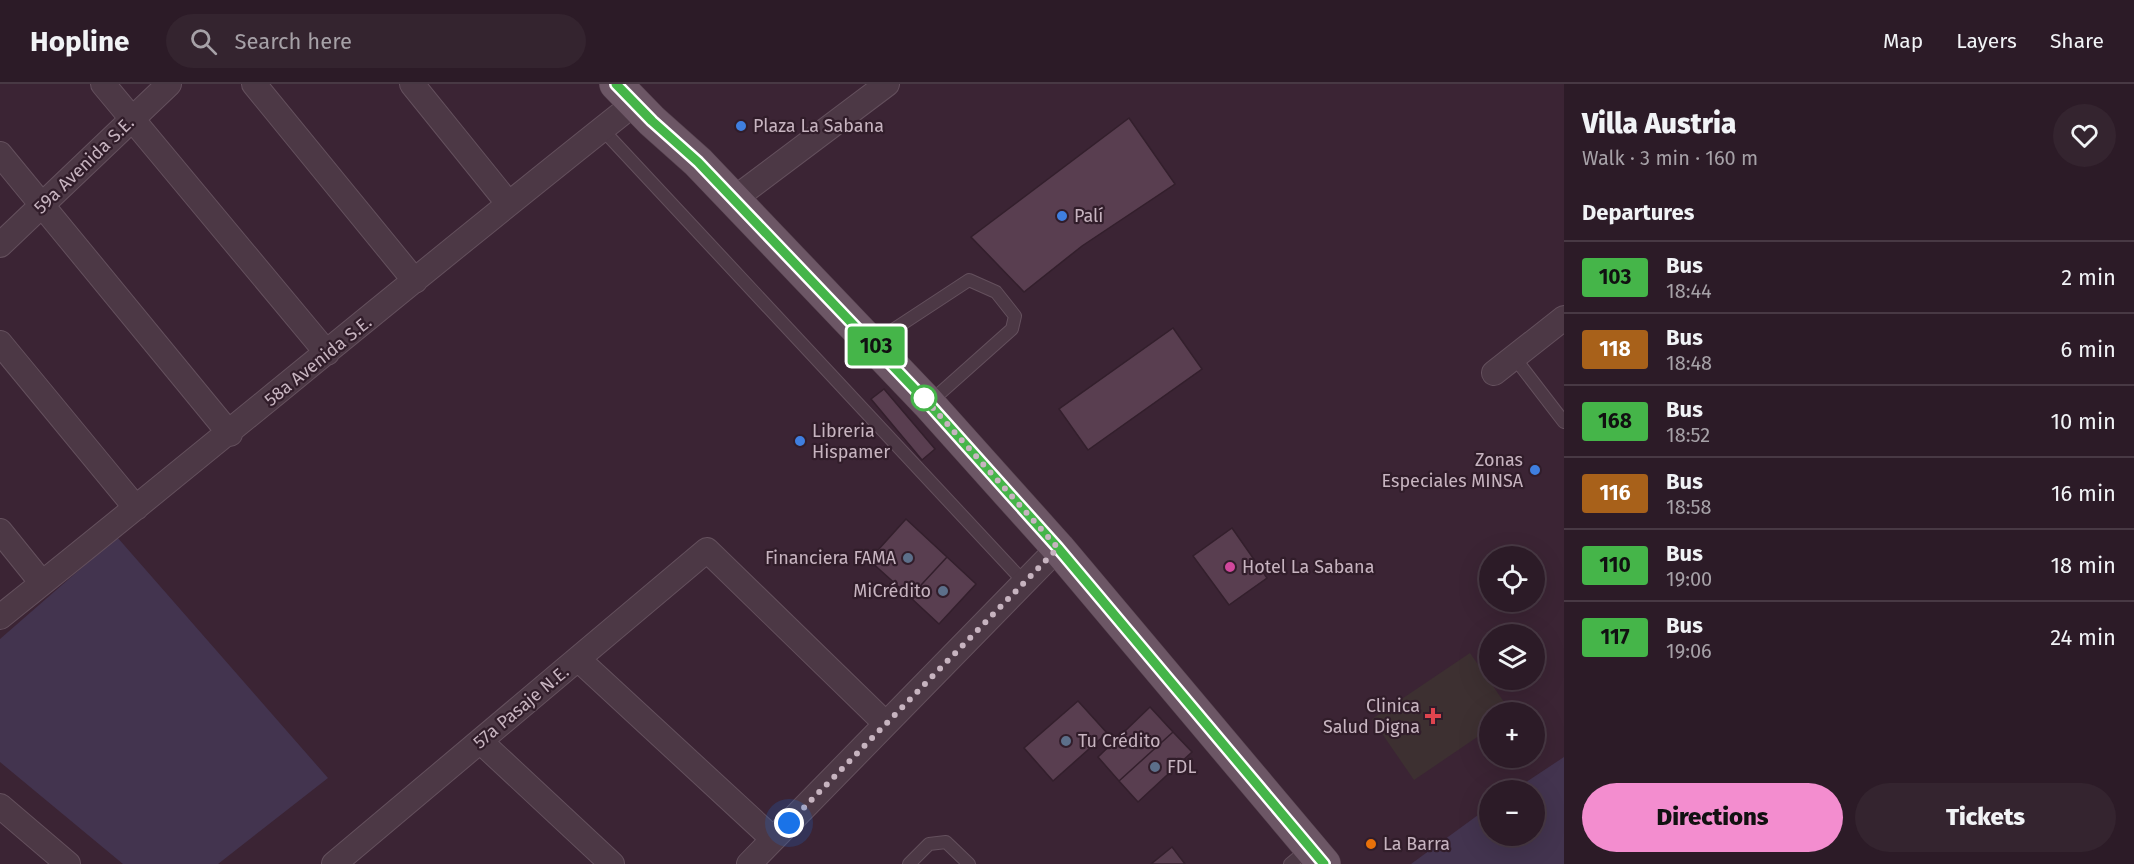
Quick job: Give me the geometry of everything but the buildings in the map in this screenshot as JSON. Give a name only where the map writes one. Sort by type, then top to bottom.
[{"type":"main road","points":[[625,94],[734,199],[873,343],[1058,548],[1308,859]]},
{"type":"street","points":[[103,84],[327,353]]},
{"type":"street","name":"59a Avenida S.E.","points":[[0,245],[169,84]]},
{"type":"street","points":[[254,84],[415,281]]},
{"type":"street","points":[[412,84],[508,204]]},
{"type":"street","points":[[734,199],[887,84]]},
{"type":"street","name":"58a Avenida S.E.","points":[[0,617],[230,434],[602,129],[625,94]]},
{"type":"street","points":[[0,154],[230,434]]},
{"type":"street","points":[[1494,373],[1564,318]]},
{"type":"street","points":[[0,343],[136,508]]},
{"type":"street","points":[[0,531],[42,583]]},
{"type":"street","points":[[748,864],[1058,548]]},
{"type":"street","name":"57a Pasaje N.E.","points":[[350,859],[480,741],[707,550],[886,724]]},
{"type":"street","points":[[578,659],[773,839]]},
{"type":"street","points":[[480,741],[612,864]]},
{"type":"street","points":[[0,806],[68,864]]},
{"type":"lane","points":[[602,129],[1024,582]]},
{"type":"lane","points":[[873,343],[969,280],[996,292],[1015,316],[1012,329],[928,403]]},
{"type":"lane","points":[[1514,357],[1564,422]]},
{"type":"lane","points":[[909,864],[929,844],[946,842],[969,864]]},
{"type":"shaded area","points":[[117,537],[328,778],[218,864],[123,864],[0,762],[0,639]]},
{"type":"shaded area","name":"Clinica Salud Digna","points":[[1470,653],[1479,666],[1479,690],[1496,690],[1504,702],[1479,702],[1479,736],[1414,780],[1372,719]]},
{"type":"shaded area","points":[[1564,757],[1564,864],[1411,864],[1479,814],[1479,846],[1545,846],[1545,780],[1529,780]]},
{"type":"bus line","name":"103","points":[[616,84],[652,121],[698,162],[928,403],[1058,548],[1324,864]]},
{"type":"place","name":"Plaza La Sabana","points":[[741,126]]},
{"type":"place","name":"Palí","points":[[1062,216]]},
{"type":"place","name":"Libreria Hispamer","points":[[800,441]]},
{"type":"place","name":"Zonas Especiales MINSA","points":[[1535,470]]},
{"type":"place","name":"Financiera FAMA","points":[[908,558]]},
{"type":"place","name":"Hotel La Sabana","points":[[1230,567]]},
{"type":"place","name":"MiCrédito","points":[[943,591]]},
{"type":"place","name":"Clinica Salud Digna","points":[[1433,716]]},
{"type":"place","name":"Tu Crédito","points":[[1066,741]]},
{"type":"place","name":"FDL","points":[[1155,767]]},
{"type":"place","name":"La Barra","points":[[1371,844]]},
{"type":"route","points":[[789,823],[1058,548],[924,398]]}]
